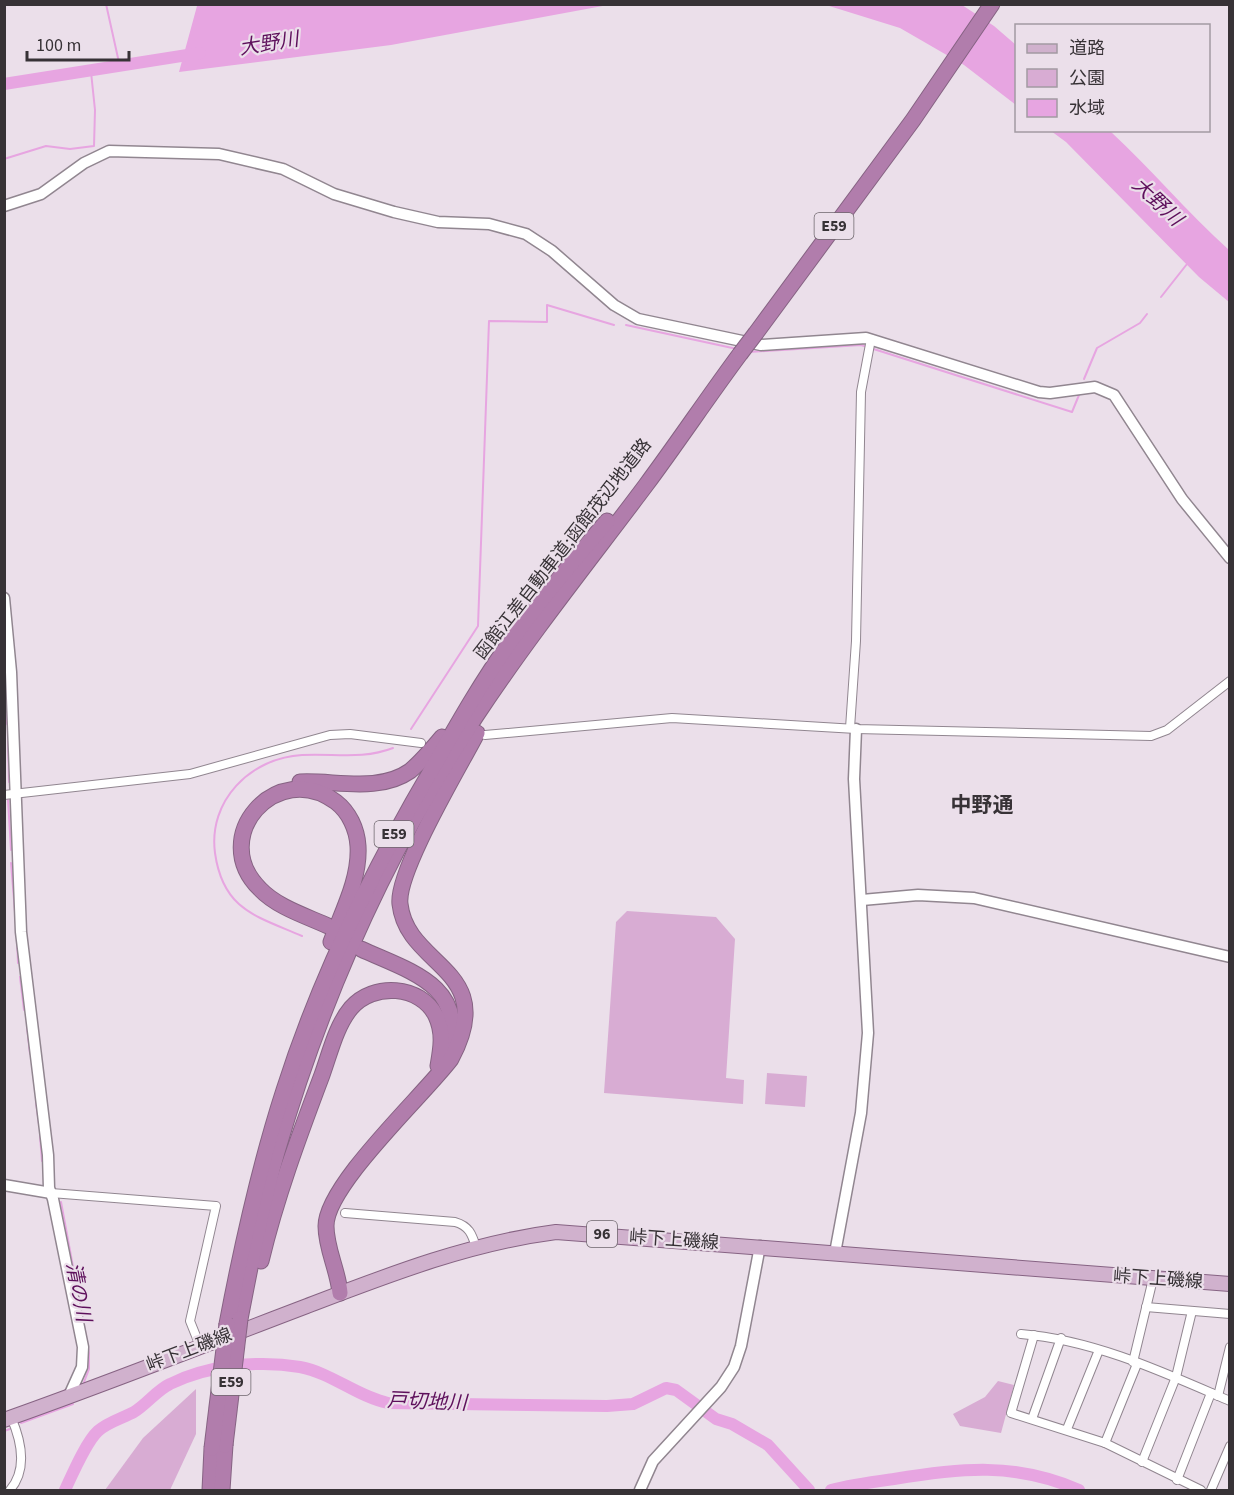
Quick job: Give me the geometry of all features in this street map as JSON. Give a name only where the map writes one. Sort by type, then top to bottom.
[{"type":"highway","name":"函館江差自動車道;函館茂辺地道路","points":[[210,1491],[238,1320],[276,1154],[314,1037],[349,952],[403,842],[456,751],[544,619],[648,482],[697,412],[913,120],[992,4]]},
{"type":"highway","name":"函館江差自動車道;函館茂辺地道路","points":[[222,1491],[218,1447],[228,1406],[247,1222],[284,1090],[322,985],[355,911],[393,836],[465,710],[508,645],[578,555],[697,412]]},
{"type":"highway","points":[[340,1293],[339,1278],[328,1243],[326,1226],[332,1202],[351,1175],[440,1074],[460,1042],[465,1022],[462,994],[446,968],[419,943],[405,922],[399,902],[400,891],[414,854],[482,723],[544,619]]},
{"type":"highway","points":[[284,1090],[317,979],[354,879],[358,845],[349,817],[340,806],[328,796],[312,790],[290,789],[278,793],[252,812],[244,827],[241,845],[243,864],[260,889],[326,930],[266,903],[241,878],[233,846],[237,825],[245,810],[257,796],[289,782],[374,783],[408,772],[423,759],[465,710]]},
{"type":"highway","points":[[340,1293],[332,1280],[320,1243],[320,1215],[323,1204],[344,1173],[438,1065],[447,1051],[452,1035],[452,1013],[435,985],[363,946],[427,971],[444,983],[456,1002],[460,1017],[460,1042]]},
{"type":"highway","points":[[238,1320],[279,1195],[340,1026],[351,1008],[362,999],[387,990],[420,998],[436,1016],[440,1029],[442,1044],[438,1065]]},
{"type":"main road","name":"峠下上磯線","points":[[8,1419],[340,1293],[476,1247],[556,1232],[1230,1284]]},
{"type":"street","points":[[4,206],[41,194],[84,163],[109,150],[219,154],[283,169],[334,194],[394,212],[438,222],[489,224],[526,234],[552,252],[609,301],[638,319],[761,345],[856,337],[869,344],[1039,392],[1050,393],[1095,387],[1114,394],[1182,499],[1230,558]]},
{"type":"street","points":[[835,1253],[861,1113],[868,1033],[853,728],[858,451],[861,392],[869,344]]},
{"type":"street","points":[[4,598],[11,672],[10,796],[21,932],[51,1193],[83,1347],[82,1367],[68,1398]]},
{"type":"street","points":[[486,735],[672,718],[853,728],[1151,736],[1167,730],[1230,681]]},
{"type":"street","points":[[10,796],[190,774],[330,735],[350,734],[421,743]]},
{"type":"street","points":[[862,900],[918,895],[974,898],[1230,957]]},
{"type":"street","points":[[4,1185],[51,1193],[216,1206],[190,1321],[200,1346]]},
{"type":"street","points":[[345,1213],[455,1222],[466,1226],[471,1232],[476,1247]]},
{"type":"street","points":[[640,1491],[648,1468],[727,1379],[739,1354],[760,1246]]},
{"type":"street","points":[[1105,1443],[1135,1363],[1153,1279]]},
{"type":"street","points":[[1146,1307],[1230,1314]]},
{"type":"street","points":[[1142,1462],[1176,1377],[1192,1311]]},
{"type":"street","points":[[1021,1334],[1061,1338],[1099,1350],[1176,1377],[1230,1401]]},
{"type":"street","points":[[1034,1335],[1011,1413],[1105,1443],[1201,1491]]},
{"type":"street","points":[[1032,1419],[1061,1338]]},
{"type":"street","points":[[1177,1480],[1215,1394],[1230,1347]]},
{"type":"street","points":[[1067,1429],[1099,1350]]},
{"type":"street","points":[[8,1419],[20,1437],[21,1457],[19,1472],[10,1491]]},
{"type":"street","points":[[1211,1491],[1230,1446]]},
{"type":"green space","points":[[627,911],[716,917],[735,939],[726,1078],[744,1080],[743,1104],[604,1093],[616,922]]},
{"type":"green space","points":[[767,1073],[807,1076],[805,1107],[765,1104]]},
{"type":"green space","points":[[998,1381],[1014,1385],[1001,1433],[960,1426],[953,1414],[985,1397]]},
{"type":"green space","points":[[196,1389],[196,1434],[170,1490],[105,1490],[143,1438]]},
{"type":"water","points":[[608,4],[391,45],[179,72],[197,6]]},
{"type":"water","points":[[826,5],[962,5],[994,26],[1015,44],[1015,104],[964,65],[900,28]]},
{"type":"water","points":[[1052,132],[1111,132],[1125,145],[1229,250],[1229,302],[1199,277],[1066,142]]},
{"type":"waterway","points":[[106,4],[120,67]]},
{"type":"waterway","name":"大野川","points":[[4,84],[200,53]]},
{"type":"waterway","name":"清の川","points":[[4,159],[46,146],[70,149],[94,146],[95,110],[91,72]]},
{"type":"waterway","points":[[1161,297],[1187,264]]},
{"type":"waterway","points":[[411,729],[478,626],[489,321],[547,322],[547,305],[614,325]]},
{"type":"waterway","points":[[1084,379],[1097,348],[1140,323],[1147,314]]},
{"type":"waterway","points":[[626,325],[737,349]]},
{"type":"waterway","points":[[749,352],[861,345],[1072,412],[1079,395]]},
{"type":"waterway","name":"清の川","points":[[6,680],[7,724]]},
{"type":"waterway","name":"清の川","points":[[8,741],[9,782]]},
{"type":"waterway","points":[[302,936],[256,916],[234,899],[219,872],[215,853],[218,816],[236,786],[265,764],[302,755],[359,755],[393,748]]},
{"type":"waterway","name":"清の川","points":[[8,800],[11,850]]},
{"type":"waterway","name":"清の川","points":[[11,863],[16,924]]},
{"type":"waterway","name":"清の川","points":[[17,939],[18,963]]},
{"type":"waterway","name":"清の川","points":[[20,977],[24,1010]]},
{"type":"waterway","name":"清の川","points":[[27,1027],[30,1054]]},
{"type":"waterway","name":"清の川","points":[[36,1102],[39,1124]]},
{"type":"waterway","name":"清の川","points":[[40,1136],[42,1161]]},
{"type":"waterway","name":"清の川","points":[[61,1202],[89,1353],[89,1369],[84,1382]]},
{"type":"waterway","name":"戸切地川","points":[[65,1490],[84,1451],[93,1436],[102,1428],[134,1412],[156,1393],[185,1378],[217,1368],[251,1364],[284,1365],[312,1370],[376,1400],[388,1403],[607,1406],[633,1404],[666,1388],[676,1390],[716,1419],[732,1424],[768,1445],[809,1490]]},
{"type":"waterway","name":"清の川","points":[[21,1423],[73,1404]]},
{"type":"waterway","name":"清の川","points":[[4,1431],[10,1429]]},
{"type":"waterway","name":"戸切地川","points":[[831,1490],[919,1475],[965,1470],[1010,1471],[1033,1475],[1079,1490]]},
{"type":"district","name":"中野通","points":[[982,805]]}]
